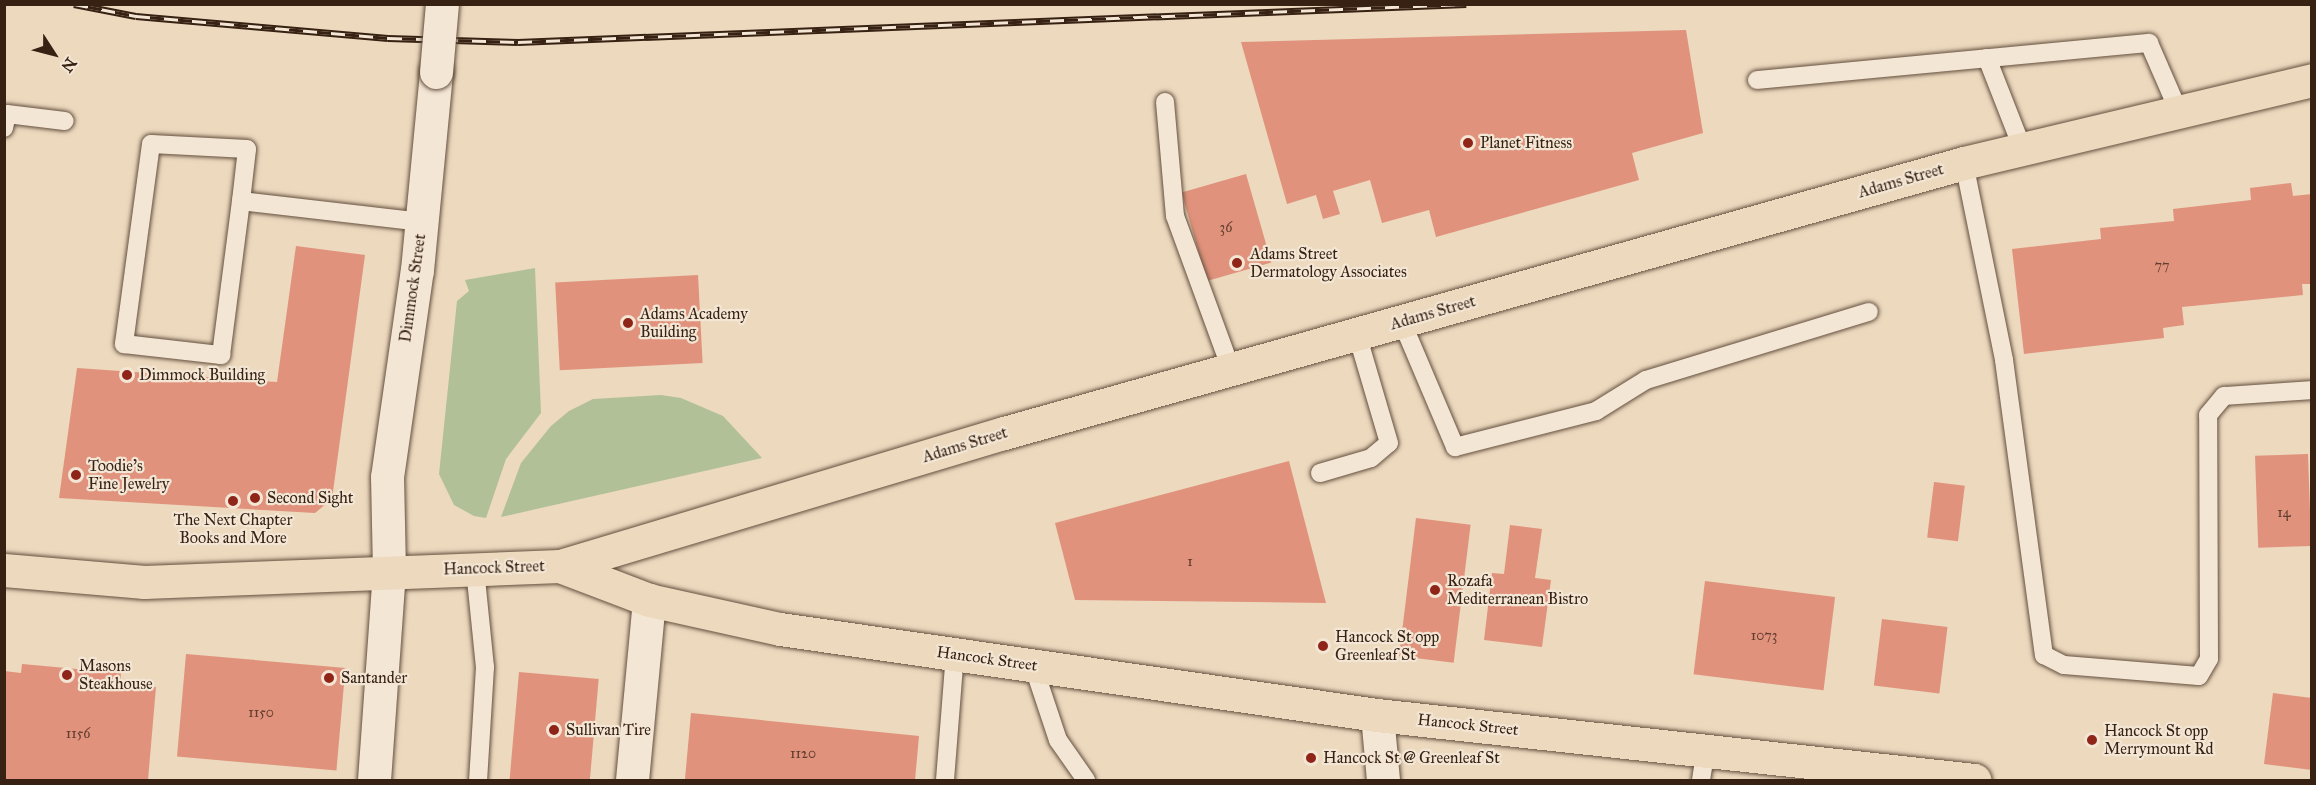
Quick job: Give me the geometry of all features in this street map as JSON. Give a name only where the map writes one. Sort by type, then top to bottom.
[{"type":"main road","name":"Adams Street","points":[[560,566],[1004,433],[1964,163],[2312,80]]},
{"type":"main road","name":"Hancock Street","points":[[4,570],[144,582],[560,566],[649,600],[780,629],[1377,715],[1704,765],[1974,780]]},
{"type":"street","name":"Dimmock Street","points":[[374,780],[389,571],[387,477],[422,222],[442,4]]},
{"type":"street","points":[[632,780],[649,600]]},
{"type":"street","points":[[1377,715],[1383,780]]},
{"type":"lane","points":[[1757,80],[2149,43],[2179,112]]},
{"type":"lane","points":[[1987,58],[2023,150]]},
{"type":"lane","points":[[1165,102],[1175,216],[1231,369]]},
{"type":"lane","points":[[4,128],[6,114],[65,121]]},
{"type":"lane","points":[[151,144],[247,149],[241,201],[221,355],[124,344],[151,144]]},
{"type":"lane","points":[[1964,163],[2004,360],[2044,655],[2064,665],[2199,676],[2210,659],[2208,415],[2224,396],[2312,390]]},
{"type":"lane","points":[[241,201],[422,222]]},
{"type":"lane","points":[[1402,322],[1455,447],[1596,411],[1646,380],[1869,312]]},
{"type":"lane","points":[[1320,473],[1371,458],[1389,443],[1357,334]]},
{"type":"lane","points":[[475,569],[485,667],[478,780]]},
{"type":"lane","points":[[945,780],[955,654]]},
{"type":"lane","points":[[1033,665],[1058,740],[1086,780]]},
{"type":"green space","points":[[535,268],[541,413],[506,459],[486,518],[474,516],[454,505],[439,474],[457,301],[469,291],[465,280]]},
{"type":"green space","points":[[661,395],[681,398],[723,416],[762,458],[501,517],[521,463],[551,426],[569,411],[593,399]]},
{"type":"building","name":"Planet Fitness","points":[[1686,30],[1703,133],[1632,153],[1639,180],[1436,237],[1429,210],[1382,223],[1370,180],[1333,191],[1340,214],[1323,219],[1316,195],[1287,204],[1241,42]]},
{"type":"building","points":[[1246,174],[1271,262],[1207,281],[1182,192]]},
{"type":"building","points":[[2291,183],[2293,196],[2312,194],[2312,284],[2302,284],[2303,295],[2182,307],[2184,325],[2163,328],[2164,338],[2024,354],[2012,249],[2101,239],[2100,228],[2174,221],[2173,209],[2251,200],[2250,188]]},
{"type":"building","name":"Dimmock Building","points":[[296,246],[365,255],[332,499],[315,513],[59,498],[77,368],[277,382]]},
{"type":"building","name":"Adams Academy Building","points":[[698,275],[703,363],[560,370],[555,282]]},
{"type":"building","points":[[2308,454],[2311,546],[2258,548],[2255,456]]},
{"type":"building","points":[[1289,461],[1326,603],[1075,600],[1055,523]]},
{"type":"building","points":[[1934,482],[1965,486],[1958,541],[1927,538]]},
{"type":"building","name":"Rozafa Mediterranean Bistro","points":[[1416,518],[1471,525],[1454,663],[1399,656]]},
{"type":"building","points":[[1510,525],[1542,529],[1535,578],[1551,580],[1542,647],[1484,640],[1492,573],[1504,574]]},
{"type":"building","points":[[1705,581],[1835,597],[1824,690],[1694,674]]},
{"type":"building","points":[[1882,619],[1948,627],[1939,694],[1874,686]]},
{"type":"building","points":[[186,654],[345,668],[336,771],[177,757]]},
{"type":"building","points":[[22,664],[121,673],[120,684],[156,687],[148,780],[4,780],[4,671],[21,673]]},
{"type":"building","name":"Sullivan Tire","points":[[519,672],[599,679],[590,780],[510,780]]},
{"type":"building","points":[[2273,693],[2312,698],[2312,770],[2264,764]]},
{"type":"building","points":[[691,713],[919,736],[915,780],[685,779]]},
{"type":"railway","points":[[74,4],[136,16],[388,38],[518,42],[1466,4]]},
{"type":"place","name":"Planet Fitness","points":[[1468,143]]},
{"type":"place","name":"Adams Street Dermatology Associates","points":[[1237,263]]},
{"type":"place","name":"Adams Academy Building","points":[[628,323]]},
{"type":"place","name":"Dimmock Building","points":[[127,375]]},
{"type":"place","name":"Toodie's Fine Jewelry","points":[[76,475]]},
{"type":"place","name":"Second Sight","points":[[255,498]]},
{"type":"place","name":"The Next Chapter Books and More","points":[[233,501]]},
{"type":"place","name":"Rozafa Mediterranean Bistro","points":[[1435,590]]},
{"type":"place","name":"Hancock St opp Greenleaf St","points":[[1323,646]]},
{"type":"place","name":"Masons Steakhouse","points":[[67,675]]},
{"type":"place","name":"Santander","points":[[329,678]]},
{"type":"place","name":"Sullivan Tire","points":[[554,730]]},
{"type":"place","name":"Hancock St opp Merrymount Rd","points":[[2092,740]]},
{"type":"place","name":"Hancock St @ Greenleaf St","points":[[1311,758]]}]
